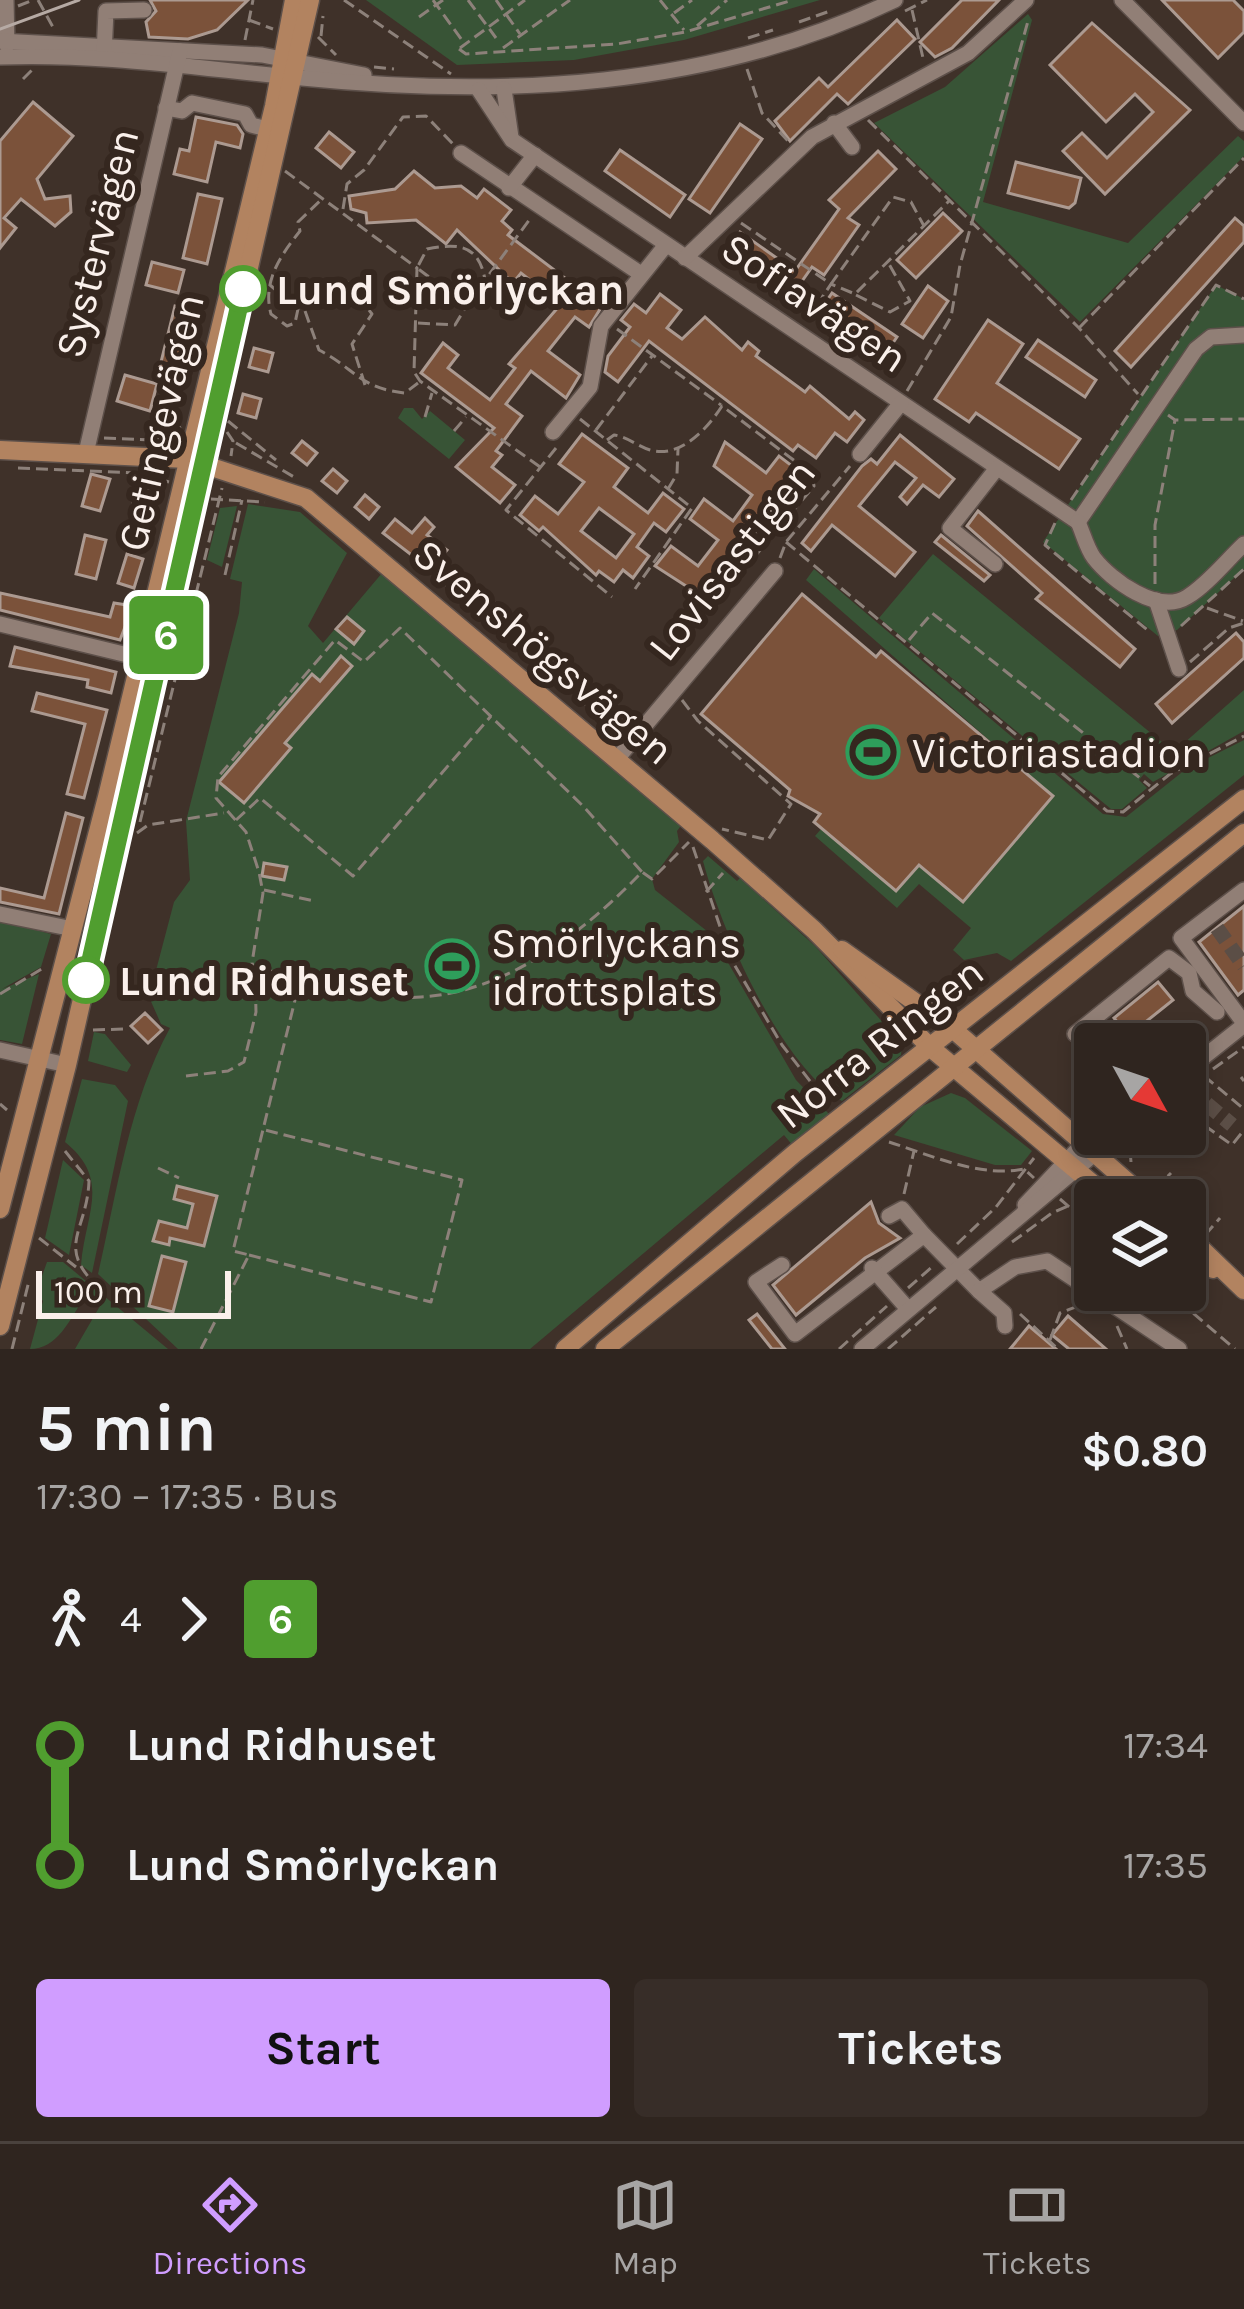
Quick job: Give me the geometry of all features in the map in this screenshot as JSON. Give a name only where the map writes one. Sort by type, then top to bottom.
[{"type":"main road","name":"Getingevägen","points":[[0,1208],[180,486],[215,425],[290,68],[294,0]]},
{"type":"main road","name":"Getingevägen","points":[[215,425],[268,129],[317,3]]},
{"type":"main road","name":"Svenshögsvägen","points":[[0,451],[86,445],[197,461],[292,490],[321,509],[814,930],[931,1048],[1084,1179]]},
{"type":"main road","name":"Getingevägen","points":[[0,1326],[67,1065],[200,493],[197,461]]},
{"type":"main road","name":"Norra Ringen","points":[[565,1349],[795,1154],[1244,799]]},
{"type":"main road","name":"Norra Ringen","points":[[604,1349],[1244,833]]},
{"type":"main road","name":"Svenshögsvägen","points":[[814,930],[1074,1123]]},
{"type":"main road","name":"Svenshögsvägen","points":[[1105,1155],[1127,1179]]},
{"type":"main road","points":[[1206,1248],[1244,1290]]},
{"type":"main road","points":[[1206,1263],[1228,1276]]},
{"type":"street","points":[[6,0],[4,49],[401,77],[479,90],[579,85],[692,65],[814,32],[895,0]]},
{"type":"street","points":[[1123,0],[1244,123]]},
{"type":"street","points":[[685,258],[797,151],[834,123],[934,74],[1025,7]]},
{"type":"street","points":[[104,54],[106,11],[144,10]]},
{"type":"street","name":"Systervägen","points":[[86,445],[178,59]]},
{"type":"street","points":[[504,89],[512,140]]},
{"type":"street","name":"Sofiavägen","points":[[479,90],[493,119],[512,140],[1078,522]]},
{"type":"street","points":[[166,108],[182,111],[192,103],[219,108],[268,129]]},
{"type":"street","points":[[834,123],[852,147]]},
{"type":"street","points":[[461,153],[640,274]]},
{"type":"street","points":[[509,188],[535,155]]},
{"type":"street","points":[[553,432],[590,387],[605,320],[666,245]]},
{"type":"street","points":[[1244,335],[1211,337],[1196,349],[1078,522],[1094,557],[1141,595],[1156,600],[1186,598],[1244,544]]},
{"type":"street","name":"Lovisastigen","points":[[860,454],[901,403]]},
{"type":"street","points":[[994,564],[950,528],[997,468]]},
{"type":"street","name":"Lovisastigen","points":[[616,760],[775,571]]},
{"type":"street","points":[[1156,600],[1178,669]]},
{"type":"street","points":[[0,624],[140,658]]},
{"type":"street","points":[[1206,1062],[1244,1024],[1181,938],[1213,923],[1244,890]]},
{"type":"street","points":[[0,914],[73,929]]},
{"type":"street","points":[[1089,1023],[1168,958],[1190,973],[1193,991],[1226,1003]]},
{"type":"street","points":[[0,1050],[67,1065]]},
{"type":"street","points":[[1009,1215],[1052,1192],[1079,1155]]},
{"type":"street","points":[[862,1349],[902,1304],[1069,1167]]},
{"type":"street","points":[[895,1213],[1004,1313],[1005,1326]]},
{"type":"street","points":[[782,1265],[756,1282],[795,1334],[873,1269],[924,1235]]},
{"type":"street","points":[[979,1291],[1015,1267],[1047,1261],[1179,1349]]},
{"type":"street","points":[[873,1269],[902,1304]]},
{"type":"path","points":[[245,44],[253,0]]},
{"type":"path","points":[[344,0],[454,74],[434,73]]},
{"type":"path","points":[[419,17],[443,0]]},
{"type":"path","points":[[468,0],[496,38]]},
{"type":"path","points":[[496,0],[521,35]]},
{"type":"path","points":[[525,0],[459,49],[466,54],[501,49],[556,52],[685,32],[793,0]]},
{"type":"path","points":[[501,49],[570,0]]},
{"type":"path","points":[[660,0],[685,32]]},
{"type":"path","points":[[671,15],[692,0]]},
{"type":"path","points":[[695,29],[727,0]]},
{"type":"path","points":[[435,2],[465,44]]},
{"type":"path","points":[[317,3],[321,38],[338,56]]},
{"type":"path","points":[[901,403],[951,317],[971,221],[1027,29],[1025,7]]},
{"type":"path","points":[[912,8],[919,51],[934,74]]},
{"type":"path","points":[[797,22],[832,10]]},
{"type":"path","points":[[249,20],[276,30],[265,37]]},
{"type":"path","points":[[744,39],[779,28]]},
{"type":"path","points":[[364,65],[401,77]]},
{"type":"path","points":[[746,67],[762,113],[797,151]]},
{"type":"path","points":[[412,102],[413,114]]},
{"type":"path","points":[[861,108],[872,127],[1148,401]]},
{"type":"path","points":[[413,114],[437,123],[461,153]]},
{"type":"path","points":[[343,210],[347,184],[364,170],[392,127],[413,114]]},
{"type":"path","points":[[1079,328],[1244,158]]},
{"type":"path","points":[[284,170],[467,305]]},
{"type":"path","points":[[270,285],[298,309],[295,323],[287,326],[271,314],[270,285],[277,260],[300,231],[298,222],[324,196]]},
{"type":"path","points":[[798,334],[893,197],[911,202],[924,226]]},
{"type":"path","points":[[855,294],[950,200]]},
{"type":"path","points":[[416,323],[455,325],[541,205]]},
{"type":"path","points":[[729,215],[831,284],[890,312],[910,301],[888,262]]},
{"type":"path","points":[[485,280],[482,262],[471,250],[455,244],[427,249],[417,268],[414,372],[540,467]]},
{"type":"path","points":[[365,385],[352,344],[372,314],[347,282],[316,284],[305,311],[314,343],[365,385],[405,393],[420,381]]},
{"type":"path","points":[[1223,285],[1244,299]]},
{"type":"path","points":[[605,320],[812,474],[814,486],[702,619]]},
{"type":"path","points":[[596,431],[652,355]]},
{"type":"path","points":[[425,417],[434,391]]},
{"type":"path","points":[[607,440],[614,435],[650,450],[678,447],[695,437],[722,406]]},
{"type":"path","points":[[570,411],[692,508],[635,589]]},
{"type":"path","points":[[1162,411],[1175,420],[1244,419]]},
{"type":"path","points":[[454,431],[467,416]]},
{"type":"path","points":[[1156,600],[1155,525],[1175,420]]},
{"type":"path","points":[[86,445],[154,440],[215,425],[282,466]]},
{"type":"path","points":[[553,432],[560,442],[506,510],[612,597]]},
{"type":"path","points":[[668,489],[677,474],[678,447]]},
{"type":"path","name":"Lovisastigen","points":[[775,571],[786,542],[860,454]]},
{"type":"path","points":[[0,466],[136,473],[180,486]]},
{"type":"path","points":[[200,493],[218,503],[242,498],[281,505]]},
{"type":"path","points":[[225,574],[242,498]]},
{"type":"path","points":[[786,542],[1107,812],[1124,812],[1152,787],[1244,736]]},
{"type":"path","points":[[1165,636],[1244,569]]},
{"type":"path","points":[[1203,607],[1244,622]]},
{"type":"path","points":[[906,644],[932,613],[1152,787]]},
{"type":"path","points":[[1178,669],[1229,628],[1244,622]]},
{"type":"path","points":[[330,631],[364,662],[400,628],[652,879],[691,841]]},
{"type":"path","points":[[186,1076],[228,1071],[244,1062],[256,1012],[262,890],[246,832],[217,798],[218,777],[335,640]]},
{"type":"path","points":[[672,691],[791,804],[768,840]]},
{"type":"path","points":[[235,821],[260,798],[353,876],[491,716]]},
{"type":"path","points":[[137,833],[148,825],[226,813]]},
{"type":"path","points":[[685,833],[731,959],[759,1008],[827,1103]]},
{"type":"path","points":[[706,892],[728,867]]},
{"type":"path","points":[[239,985],[246,972],[255,970],[424,998],[483,982],[531,964],[606,909],[642,872]]},
{"type":"path","points":[[262,890],[314,901]]},
{"type":"path","points":[[0,994],[46,966]]},
{"type":"path","points":[[263,1130],[462,1180],[431,1301],[233,1251],[295,1000],[293,979]]},
{"type":"path","points":[[91,1030],[124,1028]]},
{"type":"path","points":[[1206,1074],[1244,1047]]},
{"type":"path","points":[[1206,1078],[1244,1109]]},
{"type":"path","points":[[0,1105],[8,1110]]},
{"type":"path","points":[[1071,1120],[1074,1114]]},
{"type":"path","points":[[1206,1126],[1232,1144],[1244,1130]]},
{"type":"path","points":[[889,1142],[1006,1173],[1024,1169]]},
{"type":"path","points":[[839,1349],[950,1262],[1045,1146]]},
{"type":"path","points":[[895,1213],[914,1150]]},
{"type":"path","points":[[65,1151],[89,1180],[75,1252],[78,1268]]},
{"type":"path","points":[[1118,1173],[1132,1161],[1131,1155]]},
{"type":"path","points":[[158,1168],[179,1178]]},
{"type":"path","points":[[1166,1179],[1171,1173]]},
{"type":"path","points":[[1052,1192],[1074,1210]]},
{"type":"path","points":[[1004,1249],[1074,1203]]},
{"type":"path","points":[[996,1207],[1009,1215]]},
{"type":"path","points":[[1206,1227],[1220,1218]]},
{"type":"path","points":[[39,1238],[100,1289]]},
{"type":"path","points":[[201,1349],[249,1255]]},
{"type":"path","points":[[1051,1344],[1054,1321],[1074,1305]]},
{"type":"path","points":[[888,1349],[935,1307]]},
{"type":"path","points":[[1191,1311],[1235,1349]]},
{"type":"path","points":[[1116,1324],[1127,1349]]},
{"type":"green space","points":[[366,0],[820,0],[684,40],[574,60],[457,65]]},
{"type":"green space","points":[[1028,14],[1032,20],[983,202],[1128,243],[1238,136],[1244,141],[1244,156],[1080,322],[874,123],[945,87]]},
{"type":"green space","points":[[1216,285],[1244,299],[1244,569],[1177,630],[1158,636],[1043,542]]},
{"type":"green space","points":[[404,408],[413,408],[422,419],[430,411],[465,440],[449,459],[398,418]]},
{"type":"green space","name":"Smörlyckans idrottsplats","points":[[248,504],[300,512],[347,553],[308,626],[323,643],[388,566],[686,819],[677,831],[679,842],[652,879],[655,890],[712,935],[796,1080],[830,1115],[794,1147],[784,1135],[530,1349],[178,1349],[98,1274],[134,1117],[170,1028],[161,1024],[149,997],[174,902],[190,880],[186,821],[239,613],[242,582],[230,579]]},
{"type":"green space","points":[[237,506],[222,567],[207,560],[220,508]]},
{"type":"green space","points":[[933,554],[1174,752],[1244,690],[1244,731],[1153,782],[1144,774],[1139,780],[1147,788],[1122,809],[1111,809],[879,618]]},
{"type":"green space","points":[[814,569],[1103,814],[1126,817],[1186,769],[1244,740],[1244,775],[1011,961],[997,953],[964,960],[953,950],[971,928],[919,884],[897,908],[815,836],[822,828],[896,891],[919,865],[1052,795],[806,580]]},
{"type":"green space","points":[[708,856],[737,881],[740,878],[815,946],[902,1044],[901,1055],[842,1101],[797,1058],[756,993],[712,889],[703,861]]},
{"type":"green space","points":[[0,921],[51,934],[41,967],[2,989],[39,974],[22,1044],[0,1040]]},
{"type":"green space","points":[[94,1032],[105,1034],[131,1065],[127,1072],[88,1061]]},
{"type":"green space","points":[[82,1079],[115,1085],[128,1101],[92,1273],[81,1265],[92,1184],[79,1156],[65,1142]]},
{"type":"green space","points":[[951,1093],[965,1098],[1032,1151],[1021,1165],[995,1165],[894,1135],[920,1107]]},
{"type":"green space","points":[[63,1160],[84,1180],[69,1255],[45,1238]]},
{"type":"green space","points":[[47,1262],[63,1262],[168,1349],[75,1349],[100,1306],[83,1299],[55,1339],[30,1349],[43,1301],[36,1293]]},
{"type":"building","points":[[150,0],[248,0],[217,30],[188,39],[149,37],[146,22],[156,11]]},
{"type":"building","points":[[962,0],[999,0],[952,48],[935,57],[920,42]]},
{"type":"building","points":[[1162,0],[1233,0],[1244,11],[1244,32],[1218,58]]},
{"type":"building","points":[[897,20],[915,39],[848,104],[837,94],[790,141],[775,121],[819,78],[828,87]]},
{"type":"building","points":[[1092,23],[1190,110],[1105,194],[1063,151],[1082,133],[1107,158],[1153,112],[1135,94],[1106,122],[1050,65]]},
{"type":"building","points":[[33,102],[73,136],[37,179],[45,199],[70,196],[71,212],[55,226],[21,199],[4,218],[16,228],[0,248],[0,141]]},
{"type":"building","points":[[196,117],[237,125],[243,134],[240,148],[216,142],[207,182],[174,174],[180,149],[189,151]]},
{"type":"building","points":[[740,124],[762,139],[710,213],[689,199]]},
{"type":"building","points":[[329,132],[354,152],[341,168],[316,148]]},
{"type":"building","points":[[620,150],[685,195],[670,217],[605,171]]},
{"type":"building","points":[[878,151],[896,169],[848,218],[859,225],[824,275],[812,267],[795,291],[778,277],[771,285],[725,254],[740,232],[795,271],[839,209],[829,200]]},
{"type":"building","points":[[1016,162],[1081,178],[1075,203],[1069,208],[1008,193]]},
{"type":"building","points":[[414,171],[435,188],[461,186],[477,198],[484,189],[511,210],[502,221],[512,230],[508,235],[602,306],[589,327],[575,317],[548,351],[580,375],[566,398],[531,371],[506,404],[522,416],[496,451],[502,455],[492,467],[515,485],[500,503],[456,467],[494,428],[421,373],[443,343],[458,355],[448,368],[490,400],[515,368],[509,364],[561,304],[521,273],[513,283],[457,230],[446,244],[416,220],[367,223],[366,213],[351,209],[349,196],[395,189]]},
{"type":"building","points":[[198,194],[222,199],[207,264],[183,258]]},
{"type":"building","points":[[943,213],[962,231],[916,278],[897,260]]},
{"type":"building","points":[[1235,218],[1244,226],[1244,242],[1131,367],[1115,351]]},
{"type":"building","points":[[152,262],[184,270],[178,293],[146,285]]},
{"type":"building","points":[[928,286],[948,301],[923,338],[902,324]]},
{"type":"building","points":[[832,293],[897,337],[882,359],[817,315]]},
{"type":"building","points":[[660,294],[681,310],[667,328],[682,339],[705,317],[742,350],[748,342],[759,351],[756,356],[805,392],[810,386],[849,419],[855,412],[864,420],[847,442],[835,433],[816,458],[798,445],[793,451],[649,341],[618,382],[605,372],[608,356],[630,327],[621,320],[634,304],[646,313]]},
{"type":"building","points":[[175,306],[197,311],[182,375],[159,370]]},
{"type":"building","points":[[988,320],[1023,344],[997,383],[1080,439],[1059,469],[976,413],[969,422],[935,399]]},
{"type":"building","points":[[1038,340],[1096,380],[1085,397],[1026,357]]},
{"type":"building","points":[[254,348],[273,353],[268,372],[249,367]]},
{"type":"building","points":[[125,375],[157,384],[150,411],[117,401]]},
{"type":"building","points":[[243,394],[261,399],[256,418],[238,413]]},
{"type":"building","points":[[582,434],[628,468],[614,487],[648,513],[663,493],[684,509],[666,532],[654,523],[637,547],[649,556],[633,578],[623,570],[614,582],[599,571],[596,575],[543,527],[539,531],[520,515],[535,496],[558,514],[584,482],[559,464]],"holes":[[[599,508],[634,534],[616,558],[581,531]]]},
{"type":"building","points":[[900,435],[954,479],[939,497],[923,485],[907,504],[900,497],[916,478],[895,462],[859,506],[915,552],[895,576],[832,525],[811,551],[802,543],[862,466],[871,459],[877,464]]},
{"type":"building","points":[[302,441],[317,453],[307,465],[292,453]]},
{"type":"building","points":[[725,442],[766,473],[779,456],[800,472],[716,587],[710,582],[700,595],[655,566],[671,546],[698,566],[718,540],[690,519],[704,499],[733,521],[752,495],[714,466]]},
{"type":"building","points":[[333,469],[347,481],[337,493],[322,481]]},
{"type":"building","points":[[91,474],[110,479],[100,511],[82,506]]},
{"type":"building","points":[[137,488],[156,493],[150,515],[131,510]]},
{"type":"building","points":[[365,495],[379,507],[369,519],[355,507]]},
{"type":"building","points":[[978,511],[1135,649],[1120,667],[1036,599],[1042,593],[967,526]]},
{"type":"building","points":[[425,518],[434,527],[427,535],[447,550],[431,570],[383,533],[395,519],[412,533]]},
{"type":"building","points":[[85,535],[106,540],[96,579],[76,574]]},
{"type":"building","points":[[941,535],[990,575],[984,581],[935,542]]},
{"type":"building","points":[[127,554],[143,559],[134,588],[118,583]]},
{"type":"building","points":[[456,571],[470,582],[459,596],[445,584]]},
{"type":"building","points":[[0,593],[110,617],[114,603],[133,606],[120,640],[0,610]]},
{"type":"building","name":"Victoriastadion","points":[[802,594],[876,657],[881,651],[1053,796],[963,902],[919,865],[896,891],[814,822],[820,814],[788,796],[790,790],[701,714]]},
{"type":"building","points":[[490,599],[507,613],[495,628],[478,615]]},
{"type":"building","points":[[347,617],[364,631],[354,644],[336,629]]},
{"type":"building","points":[[524,631],[540,643],[529,656],[514,644]]},
{"type":"building","points":[[1236,633],[1244,642],[1244,658],[1172,723],[1156,704]]},
{"type":"building","points":[[15,647],[116,672],[111,693],[87,687],[88,680],[10,666]]},
{"type":"building","points":[[341,656],[352,666],[285,743],[291,748],[244,803],[219,782],[312,674],[320,681]]},
{"type":"building","points":[[565,661],[579,673],[567,687],[553,675]]},
{"type":"building","points":[[594,691],[614,708],[604,719],[584,703]]},
{"type":"building","points":[[37,693],[107,710],[84,798],[67,794],[85,724],[32,711]]},
{"type":"building","points":[[66,813],[83,818],[59,914],[0,902],[0,888],[44,898]]},
{"type":"building","points":[[264,863],[287,867],[284,880],[262,876]]},
{"type":"building","points":[[1244,906],[1244,990],[1238,995],[1199,942]]},
{"type":"building","points":[[1158,982],[1173,1000],[1144,1023],[1118,1023],[1114,1018]]},
{"type":"building","points":[[145,1013],[162,1030],[148,1043],[131,1026]]},
{"type":"building","points":[[177,1186],[217,1196],[204,1246],[170,1238],[169,1245],[153,1241],[159,1221],[187,1228],[193,1204],[174,1199]]},
{"type":"building","points":[[871,1202],[879,1223],[900,1238],[865,1258],[796,1315],[773,1285]]},
{"type":"building","points":[[162,1256],[186,1262],[173,1312],[149,1306]]},
{"type":"building","points":[[757,1314],[785,1349],[772,1349],[749,1320]]},
{"type":"building","points":[[1068,1316],[1106,1349],[1069,1349],[1052,1335]]},
{"type":"building","points":[[1029,1326],[1056,1349],[1010,1349]]},
{"type":"tunnel","points":[[1217,928],[1244,966]]},
{"type":"tunnel","points":[[1206,1103],[1232,1125]]},
{"type":"tram line","points":[[0,29],[79,0]]},
{"type":"bus line","name":"6","points":[[86,980],[243,289]]},
{"type":"place","name":"Lund Smörlyckan","points":[[243,289]]},
{"type":"place","name":"Victoriastadion","points":[[873,752]]},
{"type":"place","name":"Smörlyckans idrottsplats","points":[[452,966]]},
{"type":"place","name":"Lund Ridhuset","points":[[86,980]]}]
